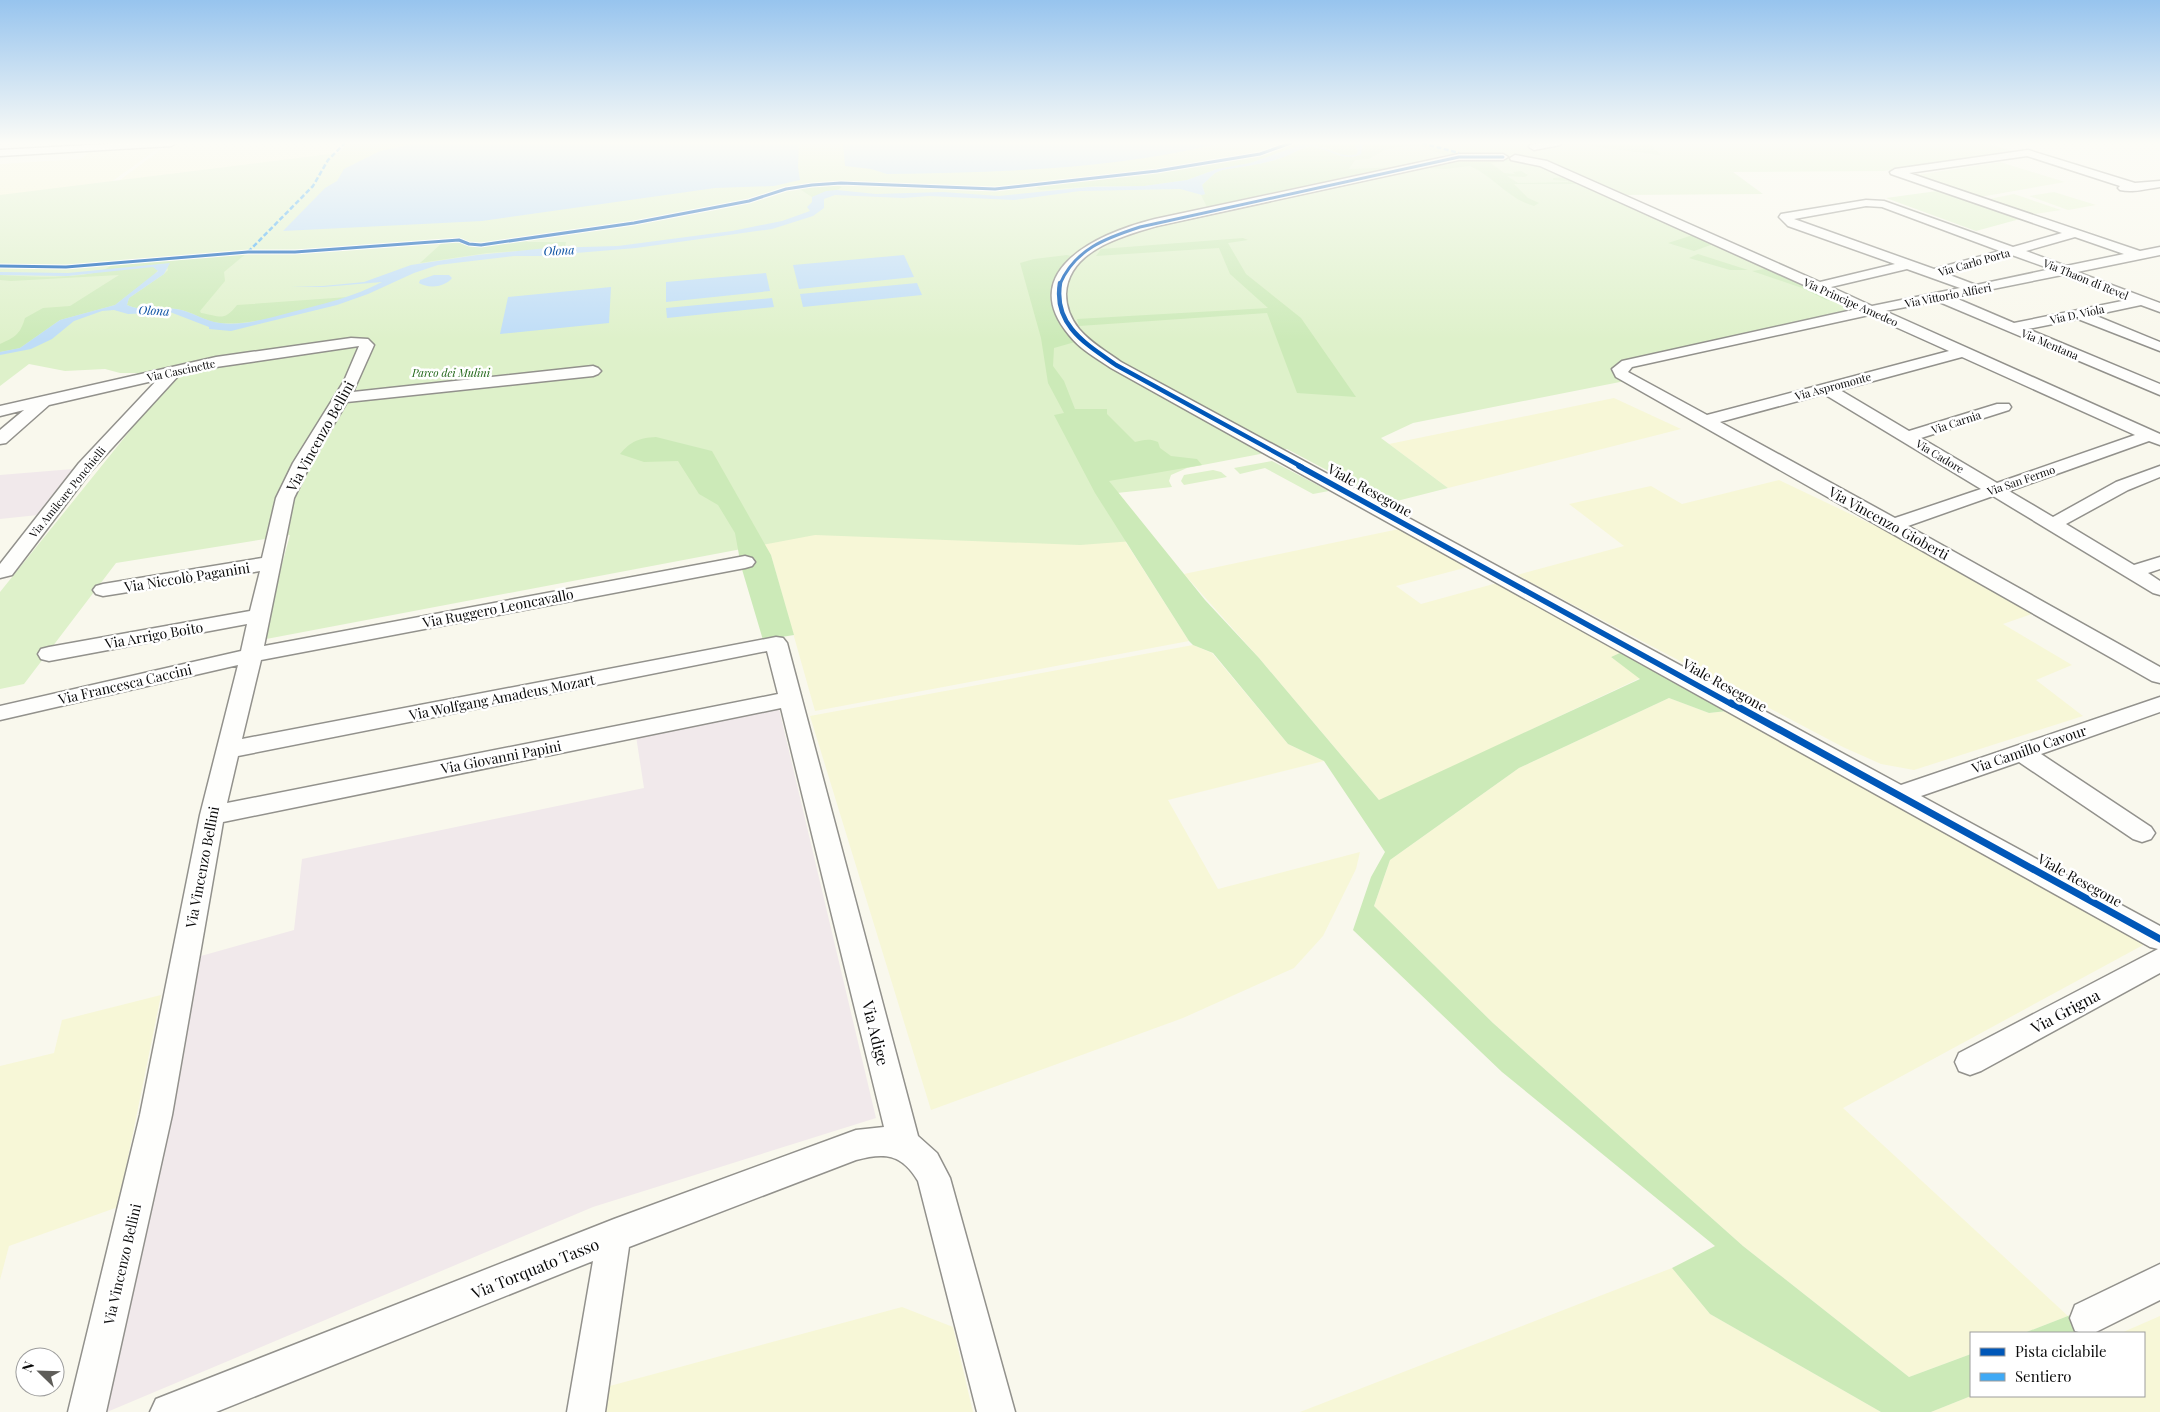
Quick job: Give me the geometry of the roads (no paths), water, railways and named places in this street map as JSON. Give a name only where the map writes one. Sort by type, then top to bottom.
[{"type":"street","name":"Viale Resegone","points":[[1222,209],[1138,227],[1093,246],[1081,254],[1065,271],[1058,292],[1060,304],[1067,322],[1082,341],[1116,365],[2160,939]]},
{"type":"street","name":"Via Principe Amedeo","points":[[1644,209],[2155,438]]},
{"type":"street","name":"Via Thaon di Revel","points":[[1837,209],[1785,217],[1792,223],[1906,264]]},
{"type":"street","name":"Via Thaon di Revel","points":[[1892,209],[2013,251],[2160,308]]},
{"type":"street","points":[[2002,209],[2138,255]]},
{"type":"street","name":"Via Carlo Porta","points":[[1932,274],[2074,234]]},
{"type":"street","name":"Via Vittorio Alfieri","points":[[1620,369],[1627,364],[1871,310],[1940,298],[2160,251]]},
{"type":"street","points":[[1817,287],[1906,264],[1977,290]]},
{"type":"street","name":"Via Mentana","points":[[1940,298],[2160,390]]},
{"type":"street","name":"Via D. Viola","points":[[2012,328],[2142,301]]},
{"type":"street","points":[[2079,314],[2160,346]]},
{"type":"street","name":"Via Cascinette","points":[[0,411],[216,362],[351,342],[363,342]]},
{"type":"street","name":"Via Vincenzo Bellini","points":[[87,1412],[156,1115],[212,815],[285,498],[302,463],[352,381],[367,346],[363,342]]},
{"type":"street","name":"Via Aspromonte","points":[[1705,421],[1962,352]]},
{"type":"street","name":"Via Vincenzo Gioberti","points":[[1620,369],[1621,374],[1628,378],[1893,524],[2160,676]]},
{"type":"street","name":"Via Amilcare Ponchielli","points":[[2,571],[84,467],[174,370]]},
{"type":"street","points":[[341,398],[593,371]]},
{"type":"street","name":"Via Cadore","points":[[1826,388],[2160,589]]},
{"type":"street","points":[[0,439],[44,401]]},
{"type":"street","name":"Via Carnia","points":[[1908,437],[2003,406]]},
{"type":"street","name":"Via San Fermo","points":[[1893,524],[2155,438]]},
{"type":"street","points":[[2053,524],[2122,486],[2160,470]]},
{"type":"street","name":"Via Ruggero Leoncavallo","points":[[250,655],[745,562]]},
{"type":"street","name":"Via Niccolò Paganini","points":[[103,590],[270,563]]},
{"type":"street","points":[[2132,572],[2160,563]]},
{"type":"street","name":"Via Arrigo Boito","points":[[49,654],[259,616]]},
{"type":"street","name":"Via Adige","points":[[776,643],[904,1145]]},
{"type":"street","name":"Via Wolfgang Amadeus Mozart","points":[[228,750],[776,643]]},
{"type":"street","name":"Via Francesca Caccini","points":[[0,713],[250,655]]},
{"type":"street","name":"Via Giovanni Papini","points":[[212,815],[790,699]]},
{"type":"street","name":"Via Camillo Cavour","points":[[1898,794],[2160,704]]},
{"type":"street","points":[[2022,752],[2142,833]]},
{"type":"street","name":"Via Grigna","points":[[1970,1062],[2160,960]]},
{"type":"street","name":"Via Torquato Tasso","points":[[169,1412],[614,1236],[856,1145],[872,1140],[889,1140],[904,1145]]},
{"type":"street","points":[[904,1145],[917,1153],[928,1164],[934,1178],[996,1412]]},
{"type":"street","points":[[586,1412],[614,1236]]},
{"type":"street","points":[[2088,1318],[2160,1281]]},
{"type":"water","points":[[305,209],[567,209],[482,221],[283,231]]},
{"type":"water","name":"Olona","points":[[808,209],[823,209],[813,216],[772,229],[636,248],[540,256],[514,256],[438,265],[337,305],[231,331],[209,329],[209,327],[170,312],[128,314],[114,310],[102,311],[74,321],[52,339],[31,349],[0,355],[0,352],[20,348],[60,320],[115,305],[158,271],[153,267],[67,276],[0,275],[0,272],[68,273],[170,263],[164,274],[129,298],[127,305],[145,309],[176,309],[214,322],[229,324],[265,319],[326,303],[360,292],[382,282],[323,287],[291,286],[323,286],[364,282],[411,265],[477,255],[547,248],[618,246],[732,231],[782,221],[810,211]]},
{"type":"water","points":[[904,255],[914,277],[799,289],[793,265]]},
{"type":"water","points":[[766,273],[770,291],[666,302],[666,282]]},
{"type":"water","points":[[434,275],[449,275],[452,278],[437,286],[427,286],[419,283],[420,280]]},
{"type":"water","points":[[917,283],[922,295],[803,307],[800,294]]},
{"type":"water","points":[[611,287],[609,323],[500,334],[508,297]]},
{"type":"water","points":[[772,298],[774,307],[667,318],[666,308]]},
{"type":"park label","name":"Parco dei Mulini","points":[[451,372]]}]
